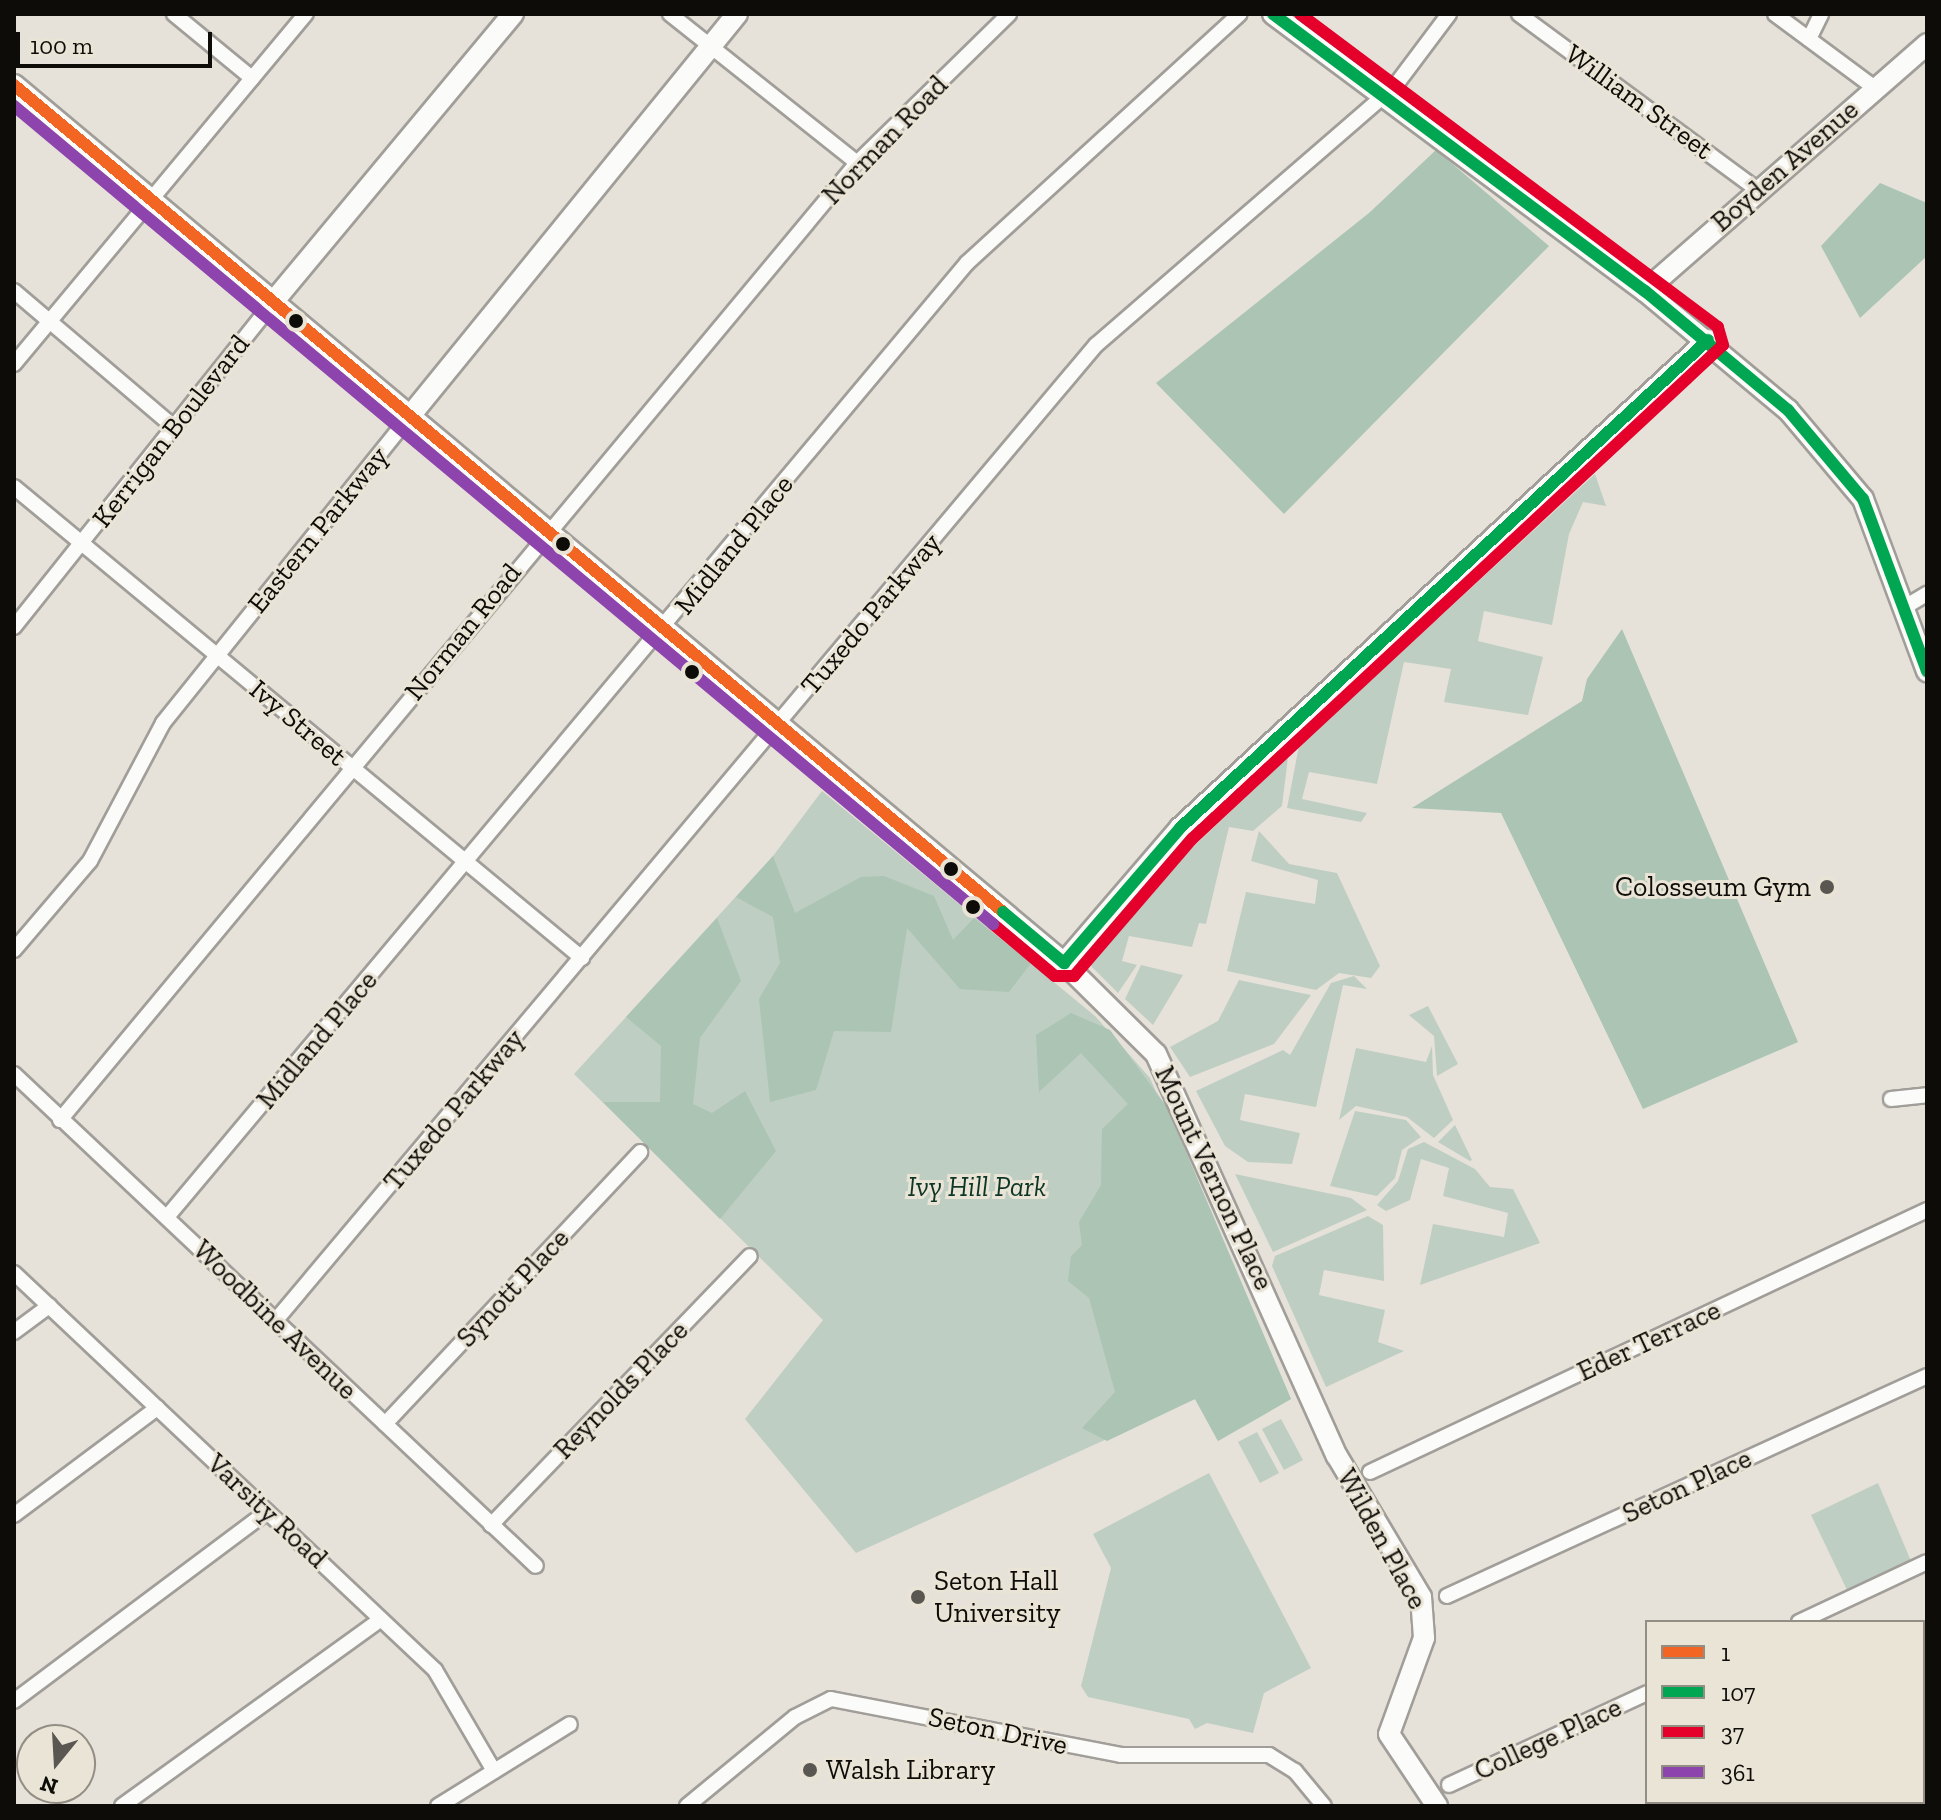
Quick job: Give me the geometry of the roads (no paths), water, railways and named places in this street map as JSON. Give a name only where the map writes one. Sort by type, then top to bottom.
[{"type":"street","points":[[174,14],[252,78]]},
{"type":"street","points":[[14,364],[306,14]]},
{"type":"street","name":"Kerrigan Boulevard","points":[[14,627],[273,302],[513,14]]},
{"type":"street","points":[[670,14],[857,163]]},
{"type":"street","name":"Eastern Parkway","points":[[14,950],[90,861],[163,723],[737,14]]},
{"type":"street","name":"Norman Road","points":[[60,1120],[546,530],[857,163],[1009,14]]},
{"type":"street","name":"Midland Place","points":[[167,1217],[664,629],[967,263],[1240,14]]},
{"type":"street","points":[[1273,14],[1708,340],[1849,478],[1905,607],[1927,671]]},
{"type":"street","name":"Tuxedo Parkway","points":[[276,1320],[1096,345],[1384,95],[1449,14]]},
{"type":"street","name":"William Street","points":[[1519,14],[1758,190]]},
{"type":"street","points":[[1775,14],[1875,88]]},
{"type":"street","points":[[1809,39],[1821,14]]},
{"type":"street","name":"Boyden Avenue","points":[[1645,291],[1927,44]]},
{"type":"street","name":"Mount Vernon Place","points":[[14,85],[1064,963],[1170,1074],[1275,1311]]},
{"type":"street","points":[[14,291],[174,427]]},
{"type":"street","points":[[1064,963],[1180,828],[1708,340]]},
{"type":"street","name":"Ivy Street","points":[[14,487],[582,958]]},
{"type":"street","points":[[1905,607],[1927,594]]},
{"type":"street","name":"Woodbine Avenue","points":[[14,1074],[536,1566]]},
{"type":"street","points":[[1891,1099],[1927,1095]]},
{"type":"street","name":"Synott Place","points":[[385,1424],[640,1152]]},
{"type":"street","name":"Eder Terrace","points":[[1370,1472],[1927,1210]]},
{"type":"street","name":"Reynolds Place","points":[[491,1525],[750,1256]]},
{"type":"street","name":"Varsity Road","points":[[14,1273],[435,1670],[494,1771]]},
{"type":"street","points":[[14,1332],[49,1306]]},
{"type":"street","name":"Wilden Place","points":[[1275,1311],[1357,1496],[1421,1597],[1424,1638],[1389,1734],[1437,1806]]},
{"type":"street","name":"Seton Place","points":[[1447,1596],[1927,1376]]},
{"type":"street","points":[[14,1515],[157,1408]]},
{"type":"street","points":[[14,1701],[267,1512]]},
{"type":"street","points":[[1803,1620],[1927,1562]]},
{"type":"street","points":[[122,1806],[381,1619]]},
{"type":"street","name":"College Place","points":[[1449,1785],[1645,1694]]},
{"type":"street","name":"Seton Drive","points":[[687,1806],[795,1717],[831,1699],[1121,1755],[1269,1755],[1295,1771],[1324,1806]]},
{"type":"street","points":[[438,1806],[570,1724]]},
{"type":"street","points":[[1922,1806],[1927,1803]]},
{"type":"place","name":"Colosseum Gym","points":[[1827,887]]},
{"type":"place","name":"Seton Hall University","points":[[918,1597]]},
{"type":"place","name":"Walsh Library","points":[[810,1770]]},
{"type":"park label","name":"Ivy Hill Park","points":[[977,1187]]}]
